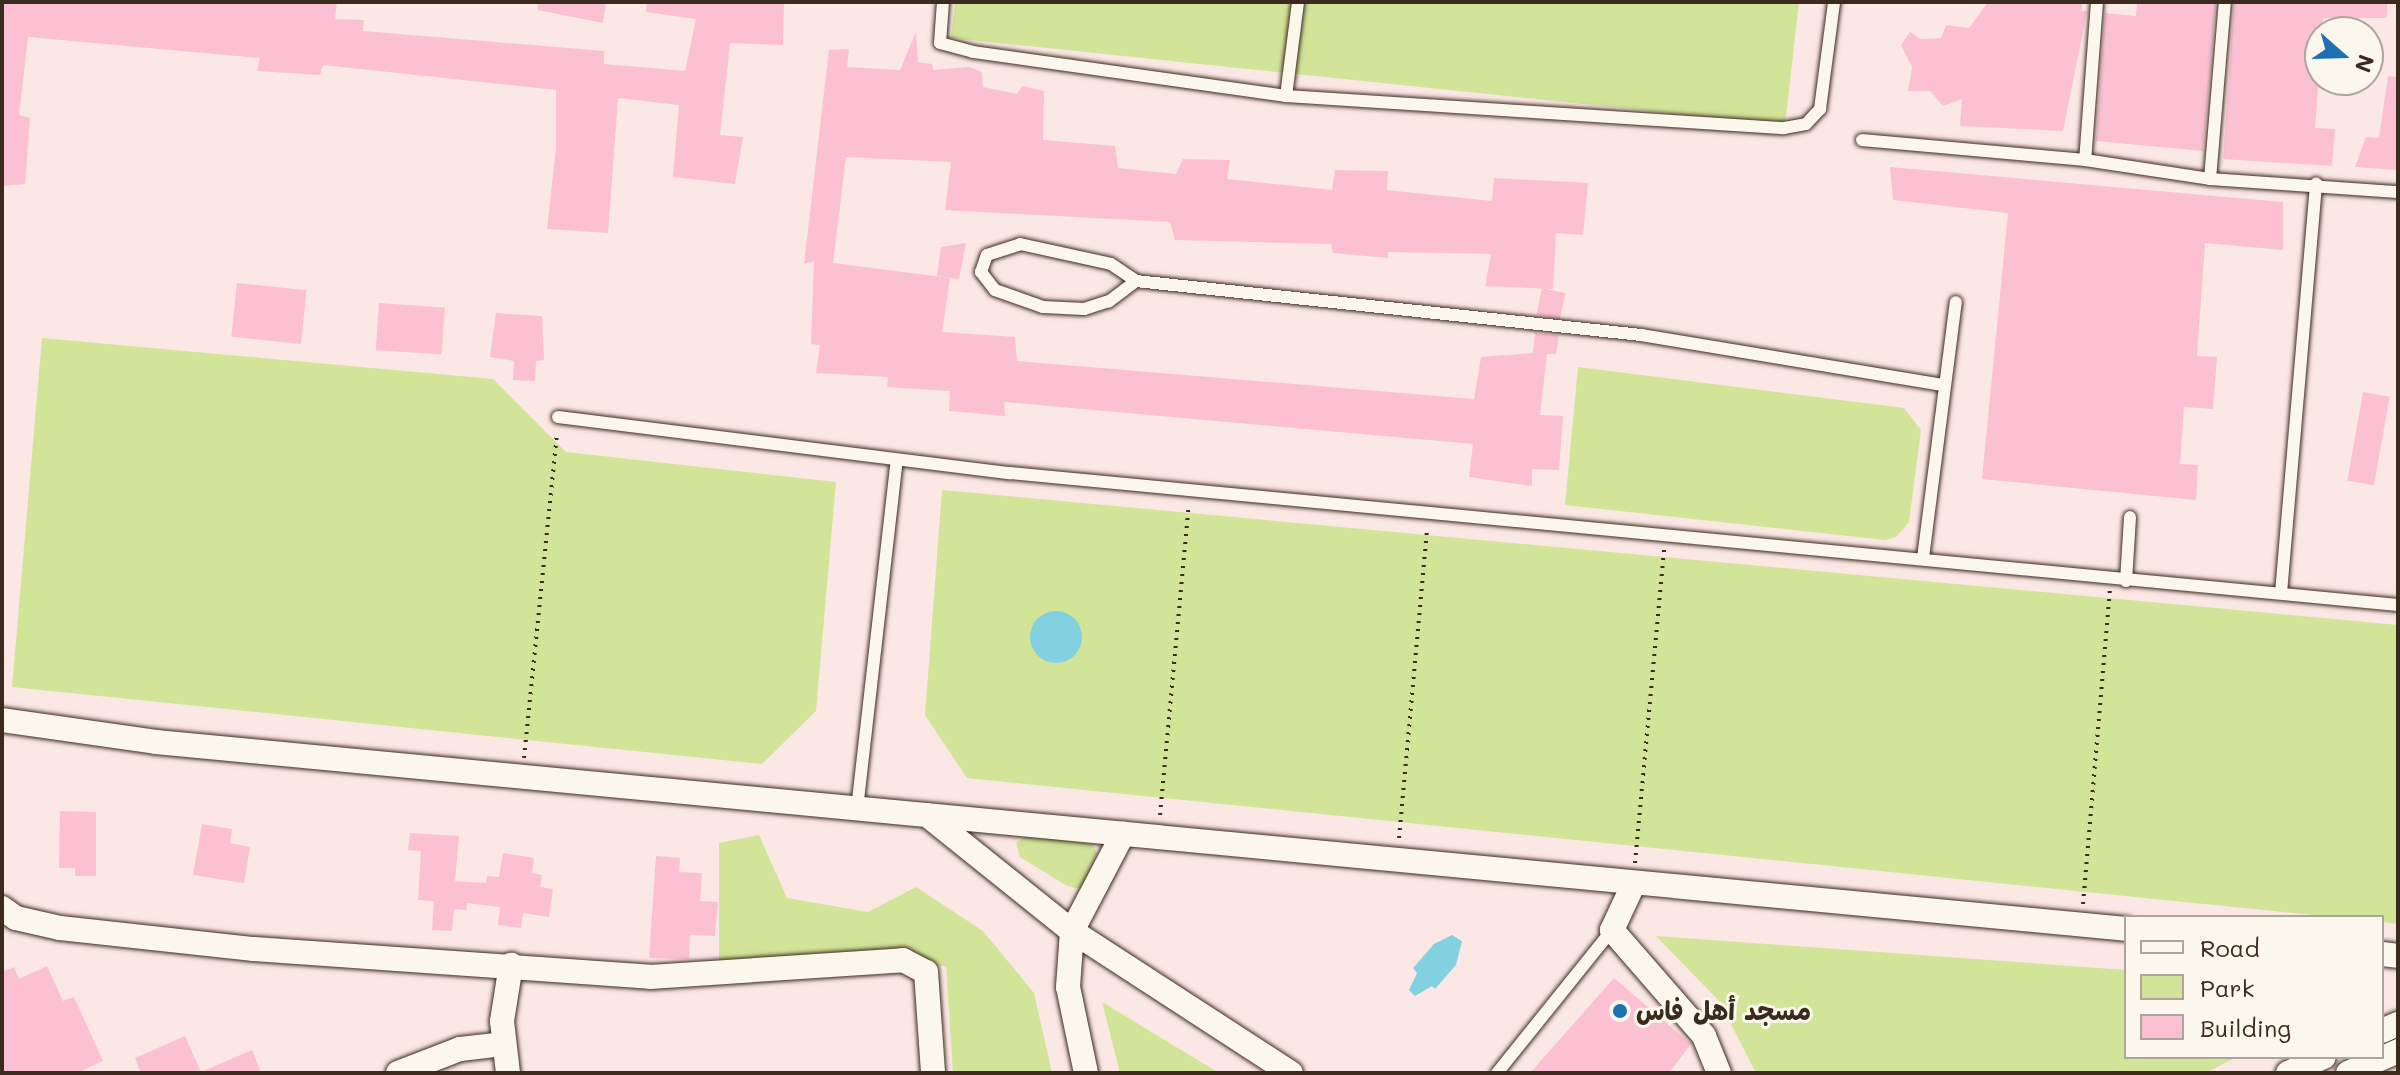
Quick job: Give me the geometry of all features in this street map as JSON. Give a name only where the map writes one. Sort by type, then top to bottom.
[{"type":"street","points":[[2,720],[156,742],[2124,929]]},
{"type":"street","points":[[927,815],[1072,931],[1291,1073]]},
{"type":"street","points":[[1086,1073],[1068,987],[1072,931],[1123,834]]},
{"type":"street","points":[[1634,883],[1612,930],[1704,1036],[1719,1073]]},
{"type":"street","points":[[2,908],[16,918],[60,928],[254,949],[650,977],[881,959],[913,962],[926,972],[933,1073]]},
{"type":"street","points":[[508,1073],[503,1044],[511,965]]},
{"type":"street","points":[[398,1073],[460,1049],[503,1044]]},
{"type":"street","points":[[2288,1073],[2320,1059]]},
{"type":"street","points":[[2348,1073],[2380,1059]]},
{"type":"lane","points":[[943,2],[941,44],[1286,96],[1784,128],[1806,124],[1820,109],[1834,2]]},
{"type":"lane","points":[[1286,96],[1298,2]]},
{"type":"lane","points":[[2085,160],[2097,2]]},
{"type":"lane","points":[[2210,179],[2225,2]]},
{"type":"lane","points":[[1862,140],[2085,160],[2210,179],[2316,183],[2398,192]]},
{"type":"lane","points":[[2281,593],[2316,183]]},
{"type":"lane","points":[[1136,281],[1109,301],[1084,309],[1043,307],[995,290],[981,272],[987,255],[1020,244],[1111,264],[1136,281],[1641,335],[1943,385]]},
{"type":"lane","points":[[1923,558],[1956,302]]},
{"type":"lane","points":[[558,417],[897,460],[1190,492],[1923,558],[2110,580],[2398,605]]},
{"type":"lane","points":[[857,809],[897,460]]},
{"type":"lane","points":[[2126,581],[2130,517]]},
{"type":"lane","points":[[1497,1073],[1612,930]]},
{"type":"path","points":[[522,776],[558,417]]},
{"type":"path","points":[[1158,837],[1190,492]]},
{"type":"path","points":[[1396,860],[1429,513]]},
{"type":"path","points":[[1634,883],[1665,534]]},
{"type":"path","points":[[2082,925],[2110,580]]},
{"type":"green space","points":[[955,2],[1799,2],[1785,125],[951,38]]},
{"type":"green space","points":[[42,338],[493,379],[566,452],[836,482],[816,711],[762,764],[12,687]]},
{"type":"green space","points":[[1578,367],[1904,408],[1921,430],[1909,522],[1896,537],[1885,540],[1565,505]]},
{"type":"green space","points":[[942,490],[2398,625],[2398,924],[2384,922],[2384,915],[2312,915],[967,778],[925,715]]},
{"type":"green space","points":[[759,835],[787,898],[868,912],[916,887],[983,931],[1034,993],[1052,1073],[953,1073],[946,966],[719,960],[719,843]]},
{"type":"green space","points":[[1028,835],[1092,844],[1097,853],[1082,889],[1067,886],[1020,857],[1016,843]]},
{"type":"green space","points":[[1656,936],[2124,970],[2124,1059],[2232,1059],[2206,1073],[1756,1073],[1719,1001]]},
{"type":"green space","points":[[1102,1002],[1219,1073],[1120,1073]]},
{"type":"water","points":[[1056,611],[1074,619],[1082,637],[1074,655],[1056,663],[1038,655],[1030,637],[1038,619]]},
{"type":"water","points":[[1452,935],[1462,941],[1456,965],[1435,989],[1432,986],[1415,996],[1409,990],[1417,973],[1413,968],[1434,944]]},
{"type":"building","points":[[2,2],[337,2],[335,19],[364,20],[363,31],[604,51],[604,64],[685,71],[696,19],[646,12],[647,2],[784,2],[783,45],[730,43],[720,135],[743,137],[735,184],[673,177],[679,105],[618,98],[608,233],[547,229],[556,149],[556,90],[323,65],[320,75],[257,71],[260,58],[28,37],[19,115],[30,118],[25,184],[2,186]]},
{"type":"building","points":[[538,2],[606,2],[603,23],[538,10]]},
{"type":"building","points":[[1988,2],[2082,2],[2082,11],[2087,11],[2063,131],[1960,126],[1962,99],[1943,106],[1930,91],[1908,91],[1912,67],[1901,45],[1910,32],[1921,39],[1941,38],[1946,25],[1969,28]]},
{"type":"building","points":[[2137,2],[2216,2],[2203,151],[2096,141],[2105,13],[2136,16]]},
{"type":"building","points":[[2234,2],[2387,2],[2387,18],[2304,16],[2304,96],[2317,96],[2315,128],[2335,129],[2332,166],[2223,159]]},
{"type":"building","points":[[916,32],[918,62],[932,64],[933,70],[970,67],[982,72],[983,87],[1017,94],[1022,86],[1044,91],[1043,140],[1115,146],[1118,168],[1176,174],[1183,159],[1230,160],[1227,179],[1332,190],[1335,170],[1388,171],[1387,190],[1492,201],[1494,178],[1588,183],[1583,235],[1556,233],[1553,289],[1485,286],[1491,254],[1388,252],[1388,258],[1333,253],[1331,244],[1175,240],[1170,222],[945,210],[951,162],[846,157],[833,263],[950,278],[942,332],[1015,337],[1017,361],[1474,399],[1481,357],[1533,353],[1535,333],[1559,335],[1556,354],[1547,354],[1540,415],[1563,416],[1559,470],[1532,469],[1532,486],[1469,477],[1473,444],[1004,402],[1005,416],[949,411],[950,391],[887,387],[888,377],[816,373],[820,345],[811,344],[814,261],[804,264],[829,50],[849,49],[847,67],[900,70]]},
{"type":"building","points":[[2388,76],[2398,77],[2398,170],[2355,167],[2366,137],[2379,138]]},
{"type":"building","points":[[1890,167],[2283,202],[2283,250],[2205,243],[2197,356],[2217,357],[2213,409],[2184,407],[2180,464],[2198,465],[2196,500],[1982,479],[2008,213],[1893,200]]},
{"type":"building","points":[[966,243],[959,279],[937,276],[941,247]]},
{"type":"building","points":[[237,283],[307,290],[301,344],[231,337]]},
{"type":"building","points":[[1542,288],[1565,293],[1560,319],[1536,314]]},
{"type":"building","points":[[379,303],[445,308],[442,354],[376,350]]},
{"type":"building","points":[[496,313],[542,316],[544,360],[536,361],[535,381],[513,380],[514,361],[490,357]]},
{"type":"building","points":[[2363,392],[2390,397],[2374,485],[2347,481]]},
{"type":"building","points":[[60,811],[96,812],[96,876],[75,876],[75,868],[59,868]]},
{"type":"building","points":[[202,824],[232,829],[230,843],[250,847],[244,883],[193,875]]},
{"type":"building","points":[[410,833],[459,836],[455,881],[486,883],[487,876],[499,877],[503,853],[534,858],[532,873],[542,875],[540,887],[553,889],[549,917],[523,913],[521,928],[498,925],[500,907],[467,903],[466,910],[454,909],[452,931],[432,930],[434,901],[418,900],[421,851],[408,850]]},
{"type":"building","points":[[656,856],[680,858],[679,872],[702,873],[700,901],[718,902],[715,936],[690,935],[689,959],[649,958]]},
{"type":"building","points":[[47,966],[63,1001],[74,997],[103,1061],[77,1073],[2,1073],[2,972],[14,967],[19,979]]},
{"type":"building","name":"مسجد أهل فاس","points":[[1614,978],[1691,1044],[1669,1073],[1530,1073]]},
{"type":"building","points":[[185,1036],[201,1072],[252,1050],[261,1073],[141,1073],[135,1058]]},
{"type":"place","name":"مسجد أهل فاس","points":[[1620,1011]]}]
